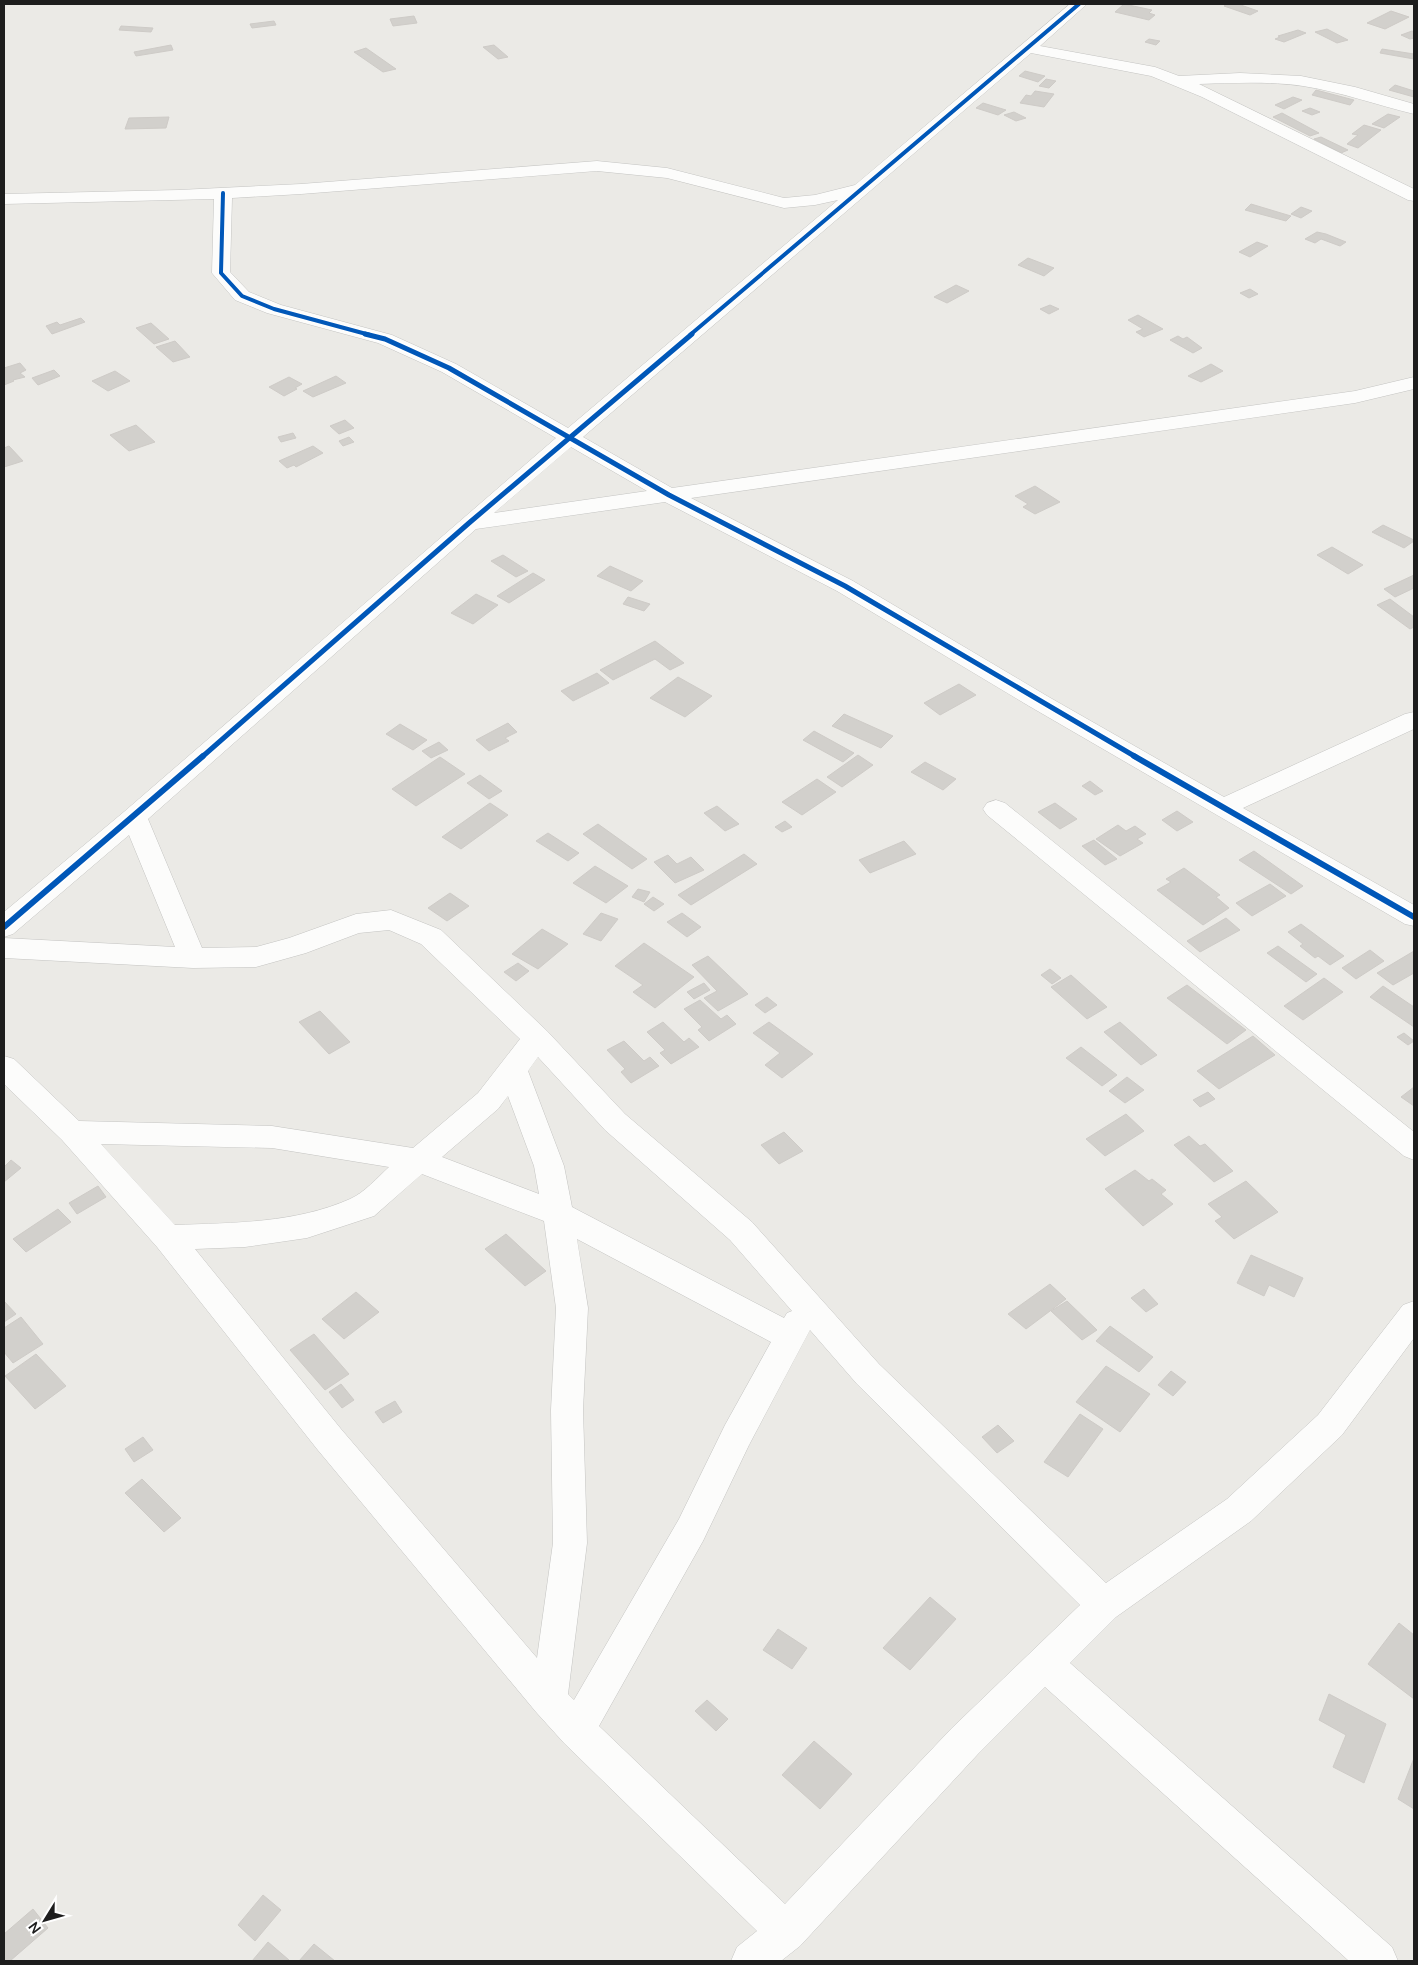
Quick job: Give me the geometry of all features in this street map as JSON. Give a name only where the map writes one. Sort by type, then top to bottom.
[{"type":"street","points":[[4,927],[469,524],[1079,4]]},
{"type":"street","points":[[1027,48],[1155,72],[1208,92],[1414,196]]},
{"type":"street","points":[[1174,80],[1240,78],[1300,81],[1355,92],[1414,109]]},
{"type":"street","points":[[4,199],[301,189],[597,166],[668,173],[784,202],[815,200],[862,189]]},
{"type":"street","points":[[223,193],[221,273],[242,296],[274,309],[385,339],[449,368],[669,495],[845,586],[1038,701],[1414,917]]},
{"type":"street","points":[[469,524],[1345,398],[1414,383]]},
{"type":"street","points":[[1223,807],[1414,720]]},
{"type":"street","points":[[996,809],[1414,1148]]},
{"type":"street","points":[[134,816],[193,958]]},
{"type":"street","points":[[4,948],[193,958],[256,957],[296,946],[356,924],[392,920],[431,937],[537,1038],[615,1122],[741,1231],[868,1374],[1104,1605]]},
{"type":"street","points":[[168,1238],[245,1236],[307,1226],[362,1207],[488,1101],[537,1038]]},
{"type":"street","points":[[4,1067],[72,1132],[168,1238],[328,1439],[549,1700],[577,1730],[786,1932]]},
{"type":"street","points":[[513,1070],[549,1166],[572,1308],[567,1410],[570,1543],[549,1700]]},
{"type":"street","points":[[72,1132],[272,1137],[418,1160],[558,1214],[790,1337]]},
{"type":"street","points":[[577,1730],[691,1530],[737,1436],[806,1305]]},
{"type":"street","points":[[751,1961],[786,1932],[964,1742],[1104,1605],[1239,1510],[1323,1431],[1414,1314]]},
{"type":"street","points":[[1044,1663],[1378,1961]]},
{"type":"building","points":[[1124,4],[1152,10],[1149,13],[1155,15],[1149,20],[1115,12]]},
{"type":"building","points":[[1227,4],[1238,4],[1258,11],[1250,15],[1224,6]]},
{"type":"building","points":[[1391,11],[1409,17],[1385,29],[1367,23]]},
{"type":"building","points":[[414,16],[417,23],[393,26],[390,19]]},
{"type":"building","points":[[274,21],[276,25],[252,28],[250,24]]},
{"type":"building","points":[[121,26],[153,28],[151,32],[119,30]]},
{"type":"building","points":[[1327,29],[1348,40],[1337,43],[1315,32]]},
{"type":"building","points":[[1298,30],[1306,33],[1284,42],[1275,39],[1280,37],[1278,36]]},
{"type":"building","points":[[1414,32],[1414,38],[1410,39],[1401,35]]},
{"type":"building","points":[[1149,39],[1160,41],[1156,45],[1145,42]]},
{"type":"building","points":[[171,45],[173,50],[136,56],[134,52]]},
{"type":"building","points":[[494,45],[508,57],[498,59],[483,47]]},
{"type":"building","points":[[366,48],[396,69],[383,72],[354,52]]},
{"type":"building","points":[[1382,49],[1414,54],[1414,59],[1380,53]]},
{"type":"building","points":[[1025,71],[1045,76],[1038,82],[1019,76]]},
{"type":"building","points":[[1046,79],[1056,81],[1049,88],[1039,86]]},
{"type":"building","points":[[1395,85],[1414,91],[1414,97],[1389,90]]},
{"type":"building","points":[[1316,90],[1354,100],[1350,105],[1312,95]]},
{"type":"building","points":[[1035,91],[1054,94],[1044,107],[1020,103],[1026,95],[1031,96]]},
{"type":"building","points":[[1293,97],[1302,100],[1284,109],[1275,105]]},
{"type":"building","points":[[983,103],[1006,110],[998,115],[976,108]]},
{"type":"building","points":[[1310,108],[1320,112],[1312,115],[1302,111]]},
{"type":"building","points":[[1014,112],[1026,118],[1016,121],[1004,115]]},
{"type":"building","points":[[1282,113],[1319,133],[1310,136],[1273,117]]},
{"type":"building","points":[[1388,114],[1400,117],[1384,128],[1372,124]]},
{"type":"building","points":[[169,117],[166,128],[125,129],[129,118]]},
{"type":"building","points":[[1364,125],[1381,130],[1358,148],[1347,144],[1358,135],[1352,134]]},
{"type":"building","points":[[1321,137],[1348,150],[1341,153],[1314,139]]},
{"type":"building","points":[[1251,204],[1291,216],[1286,221],[1245,210]]},
{"type":"building","points":[[1301,207],[1312,211],[1301,218],[1291,214]]},
{"type":"building","points":[[1317,232],[1346,242],[1340,246],[1321,239],[1315,243],[1305,239]]},
{"type":"building","points":[[1257,242],[1268,246],[1250,257],[1239,252]]},
{"type":"building","points":[[1028,258],[1054,268],[1044,276],[1018,265]]},
{"type":"building","points":[[956,285],[969,291],[947,303],[934,297]]},
{"type":"building","points":[[1250,289],[1258,294],[1249,298],[1240,293]]},
{"type":"building","points":[[1050,305],[1059,309],[1049,314],[1040,309]]},
{"type":"building","points":[[1138,315],[1163,329],[1144,337],[1136,332],[1143,329],[1128,320]]},
{"type":"building","points":[[81,318],[85,322],[52,334],[46,326],[57,322],[60,325]]},
{"type":"building","points":[[151,323],[169,339],[154,344],[136,328]]},
{"type":"building","points":[[1178,336],[1183,339],[1187,337],[1202,348],[1193,353],[1170,340]]},
{"type":"building","points":[[175,341],[190,357],[173,362],[156,347]]},
{"type":"building","points":[[20,363],[26,370],[20,373],[25,377],[4,385],[4,368]]},
{"type":"building","points":[[1211,364],[1223,371],[1201,382],[1188,376]]},
{"type":"building","points":[[54,370],[60,376],[38,385],[32,378]]},
{"type":"building","points":[[115,371],[130,381],[108,391],[92,381]]},
{"type":"building","points":[[336,376],[346,383],[313,397],[303,391]]},
{"type":"building","points":[[289,377],[302,384],[284,396],[269,387]]},
{"type":"building","points":[[345,420],[354,428],[339,434],[330,426]]},
{"type":"building","points":[[136,425],[155,442],[129,451],[110,435]]},
{"type":"building","points":[[293,433],[296,438],[281,442],[278,437]]},
{"type":"building","points":[[349,437],[354,442],[343,446],[339,441]]},
{"type":"building","points":[[9,446],[23,461],[4,467],[4,448]]},
{"type":"building","points":[[313,446],[323,453],[296,467],[294,465],[287,468],[279,461]]},
{"type":"building","points":[[1035,486],[1060,502],[1035,514],[1023,507],[1028,504],[1015,496]]},
{"type":"building","points":[[1383,525],[1414,541],[1404,548],[1372,532]]},
{"type":"building","points":[[1332,547],[1363,565],[1348,574],[1317,555]]},
{"type":"building","points":[[503,555],[528,571],[516,577],[491,561]]},
{"type":"building","points":[[610,566],[643,581],[631,591],[597,576]]},
{"type":"building","points":[[533,573],[545,580],[509,603],[497,596]]},
{"type":"building","points":[[1414,575],[1414,588],[1395,597],[1384,589]]},
{"type":"building","points":[[476,594],[498,605],[473,624],[451,613]]},
{"type":"building","points":[[628,597],[650,604],[644,611],[623,604]]},
{"type":"building","points":[[1390,599],[1414,617],[1414,627],[1410,629],[1377,605]]},
{"type":"building","points":[[655,641],[684,663],[670,670],[655,659],[613,680],[600,670]]},
{"type":"building","points":[[597,673],[609,683],[573,701],[561,691]]},
{"type":"building","points":[[678,677],[712,696],[685,717],[650,698]]},
{"type":"building","points":[[959,684],[976,695],[940,715],[924,703]]},
{"type":"building","points":[[844,714],[893,736],[881,748],[832,726]]},
{"type":"building","points":[[508,723],[517,732],[505,738],[509,741],[489,751],[476,740]]},
{"type":"building","points":[[400,724],[427,740],[413,750],[386,734]]},
{"type":"building","points":[[814,731],[854,753],[843,762],[803,740]]},
{"type":"building","points":[[439,742],[448,750],[431,758],[422,751]]},
{"type":"building","points":[[858,755],[873,765],[842,787],[827,777]]},
{"type":"building","points":[[440,757],[465,774],[416,806],[392,789]]},
{"type":"building","points":[[925,762],[956,779],[943,790],[911,772]]},
{"type":"building","points":[[480,775],[502,791],[489,799],[467,783]]},
{"type":"building","points":[[817,779],[836,792],[802,815],[782,802]]},
{"type":"building","points":[[1090,781],[1103,791],[1095,795],[1082,786]]},
{"type":"building","points":[[490,803],[508,815],[461,849],[442,837]]},
{"type":"building","points":[[1055,803],[1077,819],[1060,829],[1038,812]]},
{"type":"building","points":[[717,806],[739,824],[725,831],[704,813]]},
{"type":"building","points":[[1177,811],[1193,822],[1177,831],[1162,820]]},
{"type":"building","points":[[785,821],[792,827],[782,832],[775,827]]},
{"type":"building","points":[[598,824],[647,859],[632,869],[583,834]]},
{"type":"building","points":[[1118,825],[1126,831],[1135,826],[1146,834],[1137,839],[1143,843],[1120,856],[1096,839]]},
{"type":"building","points":[[548,833],[579,853],[568,861],[536,841]]},
{"type":"building","points":[[1094,840],[1117,859],[1105,865],[1082,846]]},
{"type":"building","points":[[904,841],[916,854],[870,873],[859,860]]},
{"type":"building","points":[[1254,851],[1303,886],[1291,894],[1239,860]]},
{"type":"building","points":[[744,854],[757,864],[691,905],[678,895]]},
{"type":"building","points":[[668,855],[677,864],[691,857],[704,870],[675,883],[654,862]]},
{"type":"building","points":[[595,866],[628,886],[606,903],[573,883]]},
{"type":"building","points":[[1184,868],[1220,895],[1216,897],[1229,908],[1203,925],[1157,890],[1171,882],[1166,879]]},
{"type":"building","points":[[1270,884],[1286,896],[1252,916],[1236,903]]},
{"type":"building","points":[[638,889],[650,892],[644,902],[632,897]]},
{"type":"building","points":[[450,893],[469,906],[447,921],[428,908]]},
{"type":"building","points":[[653,897],[664,904],[654,911],[644,904]]},
{"type":"building","points":[[601,913],[618,919],[601,941],[583,934]]},
{"type":"building","points":[[682,913],[701,927],[687,937],[667,922]]},
{"type":"building","points":[[1226,918],[1240,930],[1200,952],[1187,941]]},
{"type":"building","points":[[1301,924],[1344,956],[1330,965],[1318,956],[1315,958],[1300,946],[1303,944],[1288,932]]},
{"type":"building","points":[[542,929],[568,944],[538,969],[512,954]]},
{"type":"building","points":[[644,943],[694,977],[655,1008],[633,992],[643,985],[615,966]]},
{"type":"building","points":[[1278,946],[1317,974],[1306,982],[1267,953]]},
{"type":"building","points":[[1370,950],[1384,961],[1356,979],[1342,968]]},
{"type":"building","points":[[1414,951],[1414,973],[1393,985],[1377,973]]},
{"type":"building","points":[[708,956],[748,994],[718,1011],[704,998],[717,991],[692,965]]},
{"type":"building","points":[[518,963],[529,971],[516,981],[504,972]]},
{"type":"building","points":[[1050,969],[1061,978],[1052,984],[1041,975]]},
{"type":"building","points":[[1071,975],[1107,1007],[1087,1019],[1051,987]]},
{"type":"building","points":[[1324,978],[1343,992],[1303,1020],[1284,1006]]},
{"type":"building","points":[[704,983],[710,990],[694,999],[687,992]]},
{"type":"building","points":[[1187,985],[1246,1030],[1227,1044],[1167,998]]},
{"type":"building","points":[[1383,986],[1414,1007],[1414,1027],[1370,997]]},
{"type":"building","points":[[767,997],[777,1005],[765,1013],[755,1005]]},
{"type":"building","points":[[700,1000],[721,1019],[727,1015],[736,1024],[709,1041],[698,1030],[702,1027],[684,1009]]},
{"type":"building","points":[[320,1011],[350,1042],[329,1054],[299,1022]]},
{"type":"building","points":[[663,1022],[684,1042],[689,1038],[699,1047],[671,1064],[660,1053],[665,1050],[647,1032]]},
{"type":"building","points":[[769,1022],[813,1054],[782,1078],[765,1065],[780,1053],[753,1033]]},
{"type":"building","points":[[1120,1022],[1157,1055],[1141,1065],[1104,1032]]},
{"type":"building","points":[[1404,1033],[1414,1041],[1408,1045],[1397,1037]]},
{"type":"building","points":[[1253,1036],[1275,1055],[1219,1089],[1197,1071]]},
{"type":"building","points":[[624,1041],[644,1061],[650,1057],[659,1066],[631,1083],[621,1072],[625,1069],[607,1050]]},
{"type":"building","points":[[1081,1047],[1117,1075],[1102,1086],[1066,1058]]},
{"type":"building","points":[[1127,1077],[1144,1090],[1125,1103],[1109,1091]]},
{"type":"building","points":[[1414,1087],[1414,1106],[1401,1097]]},
{"type":"building","points":[[1208,1092],[1215,1099],[1200,1107],[1193,1100]]},
{"type":"building","points":[[1126,1114],[1144,1131],[1105,1156],[1086,1139]]},
{"type":"building","points":[[784,1132],[803,1151],[779,1164],[761,1145]]},
{"type":"building","points":[[1189,1136],[1200,1146],[1205,1144],[1233,1171],[1214,1182],[1174,1145]]},
{"type":"building","points":[[11,1160],[21,1168],[4,1182],[4,1167]]},
{"type":"building","points":[[1135,1170],[1149,1181],[1152,1179],[1166,1190],[1161,1194],[1173,1204],[1143,1226],[1105,1189]]},
{"type":"building","points":[[1246,1181],[1278,1212],[1234,1239],[1215,1221],[1222,1217],[1208,1204]]},
{"type":"building","points":[[98,1186],[106,1197],[77,1214],[69,1203]]},
{"type":"building","points":[[58,1209],[71,1222],[26,1252],[13,1239]]},
{"type":"building","points":[[506,1234],[546,1271],[525,1286],[485,1249]]},
{"type":"building","points":[[1251,1255],[1303,1278],[1294,1297],[1269,1285],[1264,1296],[1237,1283]]},
{"type":"building","points":[[1050,1284],[1066,1299],[1026,1329],[1008,1314]]},
{"type":"building","points":[[1144,1289],[1158,1304],[1146,1312],[1131,1298]]},
{"type":"building","points":[[356,1292],[379,1312],[344,1339],[322,1319]]},
{"type":"building","points":[[4,1301],[16,1314],[4,1322]]},
{"type":"building","points":[[1067,1301],[1097,1330],[1082,1340],[1051,1311]]},
{"type":"building","points":[[21,1317],[43,1344],[13,1363],[4,1352],[4,1328]]},
{"type":"building","points":[[1110,1326],[1153,1357],[1139,1372],[1096,1341]]},
{"type":"building","points":[[314,1334],[349,1374],[325,1390],[290,1350]]},
{"type":"building","points":[[36,1354],[66,1386],[35,1409],[5,1376]]},
{"type":"building","points":[[1106,1366],[1150,1394],[1120,1432],[1076,1402]]},
{"type":"building","points":[[1171,1371],[1186,1382],[1173,1396],[1158,1385]]},
{"type":"building","points":[[341,1384],[354,1400],[342,1408],[329,1392]]},
{"type":"building","points":[[395,1401],[402,1412],[383,1423],[375,1412]]},
{"type":"building","points":[[1080,1414],[1103,1429],[1068,1477],[1044,1462]]},
{"type":"building","points":[[998,1425],[1014,1441],[997,1453],[982,1437]]},
{"type":"building","points":[[143,1437],[153,1450],[134,1462],[125,1449]]},
{"type":"building","points":[[142,1479],[181,1518],[164,1532],[125,1493]]},
{"type":"building","points":[[930,1597],[956,1619],[910,1670],[883,1648]]},
{"type":"building","points":[[1399,1623],[1414,1635],[1414,1699],[1368,1664]]},
{"type":"building","points":[[778,1629],[807,1648],[792,1669],[763,1650]]},
{"type":"building","points":[[1329,1694],[1386,1724],[1364,1783],[1333,1767],[1346,1735],[1319,1720]]},
{"type":"building","points":[[707,1700],[728,1719],[716,1731],[695,1711]]},
{"type":"building","points":[[814,1741],[852,1774],[820,1809],[782,1775]]},
{"type":"building","points":[[1414,1758],[1414,1809],[1398,1799]]},
{"type":"building","points":[[263,1895],[281,1910],[255,1941],[238,1925]]},
{"type":"building","points":[[33,1909],[48,1928],[10,1961],[4,1961],[4,1934]]},
{"type":"building","points":[[268,1942],[289,1960],[252,1961]]},
{"type":"building","points":[[314,1944],[335,1961],[299,1961]]},
{"type":"cycle path","points":[[4,927],[134,817],[469,523],[1079,4]]},
{"type":"cycle path","points":[[223,193],[221,273],[242,296],[274,309],[385,339],[449,368],[669,495],[845,586],[1038,701],[1414,917]]}]
